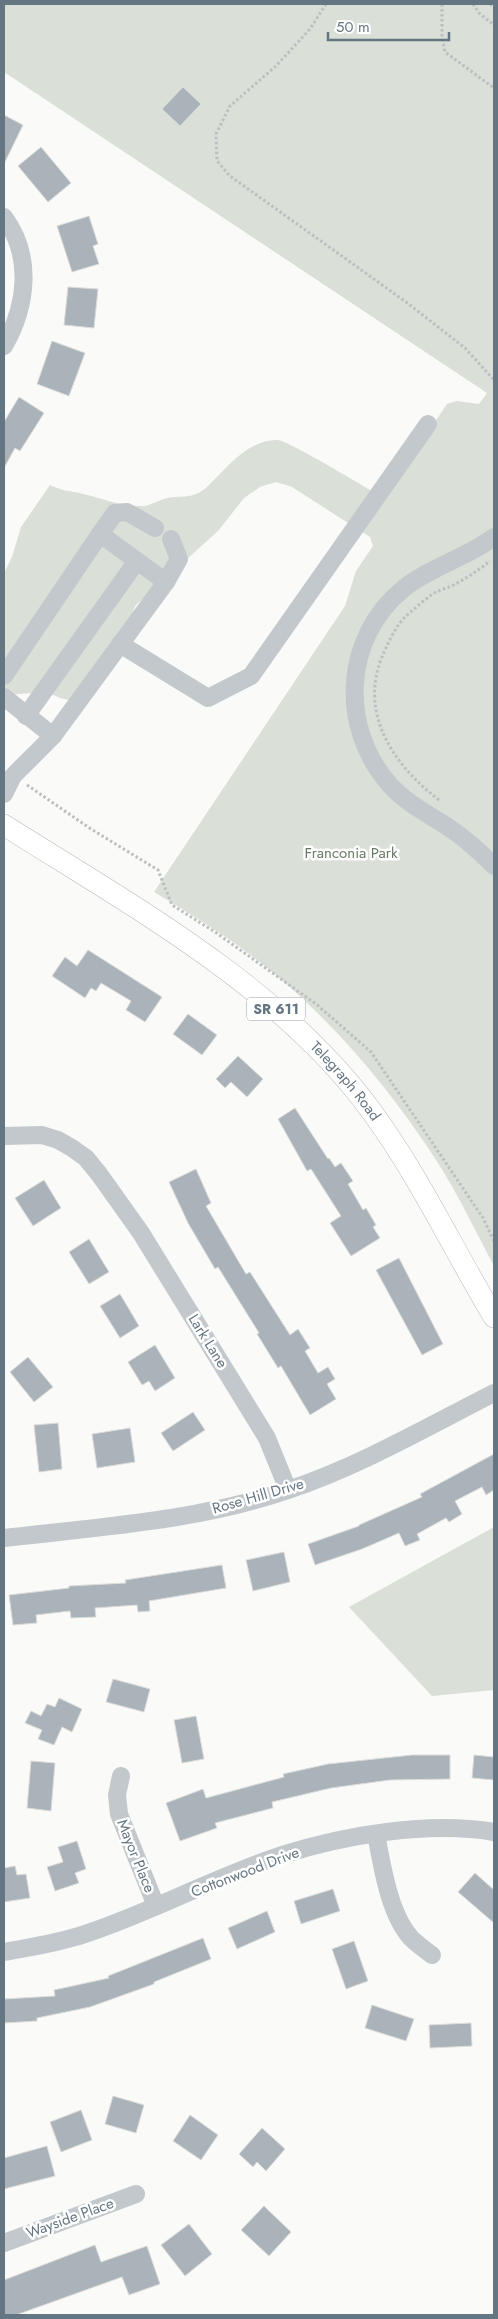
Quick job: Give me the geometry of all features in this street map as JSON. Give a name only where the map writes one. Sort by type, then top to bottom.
[{"type":"main road","name":"Telegraph Road","points":[[4,825],[207,956],[278,1010],[301,1031],[353,1088],[390,1136],[416,1177],[494,1317]]},
{"type":"street","points":[[4,217],[14,235],[22,257],[24,274],[20,312],[4,346]]},
{"type":"street","points":[[120,644],[208,698],[251,676],[428,424]]},
{"type":"street","points":[[4,676],[115,514],[127,512],[154,528]]},
{"type":"street","points":[[100,534],[166,582]]},
{"type":"street","points":[[494,537],[467,555],[417,579],[390,601],[376,619],[362,647],[355,677],[354,700],[360,732],[368,753],[391,786],[408,802],[456,833],[494,866]]},
{"type":"street","points":[[4,794],[13,776],[53,736],[166,582],[179,559],[171,539]]},
{"type":"street","points":[[26,716],[137,561]]},
{"type":"street","points":[[4,697],[53,736]]},
{"type":"street","name":"Lark Lane","points":[[4,1136],[42,1135],[72,1148],[86,1158],[117,1197],[268,1438],[288,1490]]},
{"type":"street","name":"Rose Hill Drive","points":[[4,1538],[205,1512],[239,1505],[288,1490],[370,1456],[494,1393]]},
{"type":"street","name":"Mayor Place","points":[[121,1776],[117,1795],[119,1814],[156,1906]]},
{"type":"street","name":"Cottonwood Drive","points":[[4,1952],[48,1944],[85,1934],[281,1856],[320,1844],[376,1834],[433,1829],[494,1832]]},
{"type":"street","points":[[376,1834],[384,1875],[399,1919],[411,1938],[432,1955]]},
{"type":"street","name":"Wayside Place","points":[[4,2243],[136,2194]]},
{"type":"path","points":[[326,4],[310,29],[276,66],[230,106],[216,134],[217,161],[230,176],[334,249],[465,348],[494,380]]},
{"type":"path","points":[[442,4],[442,37],[445,52],[494,88]]},
{"type":"path","points":[[473,4],[480,14],[494,25]]},
{"type":"path","points":[[490,4],[494,7]]},
{"type":"path","points":[[441,802],[418,784],[399,762],[386,741],[374,701],[375,680],[381,658],[402,620],[434,593],[477,572],[494,558]]},
{"type":"green space","name":"Franconia Park","points":[[4,4],[494,4],[494,1266],[438,1163],[390,1095],[336,1032],[276,975],[202,922],[154,892],[345,606],[356,571],[373,546],[370,537],[292,487],[276,482],[260,487],[244,498],[218,531],[135,606],[130,619],[73,701],[47,692],[4,695],[4,573],[12,557],[21,527],[50,485],[116,503],[145,506],[164,499],[196,494],[207,487],[238,456],[247,450],[257,444],[278,440],[312,456],[384,498],[447,404],[457,401],[479,404],[487,393],[4,72]]},
{"type":"green space","points":[[494,1527],[494,1690],[432,1696],[349,1607]]},
{"type":"building","points":[[183,87],[201,104],[180,126],[162,109]]},
{"type":"building","points":[[4,115],[23,125],[4,164]]},
{"type":"building","points":[[41,147],[71,183],[48,202],[18,166]]},
{"type":"building","points":[[89,216],[98,244],[93,246],[99,264],[72,272],[57,226]]},
{"type":"building","points":[[68,287],[98,289],[94,328],[64,325]]},
{"type":"building","points":[[52,341],[85,353],[69,396],[37,384]]},
{"type":"building","points":[[19,397],[44,413],[20,451],[15,448],[4,468],[4,422]]},
{"type":"building","points":[[88,950],[162,997],[145,1022],[126,1010],[131,1001],[101,983],[96,991],[91,988],[85,998],[52,976],[65,957],[77,966]]},
{"type":"building","points":[[188,1014],[217,1035],[202,1055],[173,1034]]},
{"type":"building","points":[[238,1056],[263,1079],[247,1097],[231,1082],[225,1088],[216,1079]]},
{"type":"building","points":[[295,1108],[328,1159],[335,1167],[341,1163],[353,1181],[348,1184],[363,1210],[366,1208],[376,1225],[373,1227],[380,1238],[351,1256],[330,1223],[341,1216],[311,1169],[307,1171],[278,1119]]},
{"type":"building","points":[[196,1169],[211,1203],[206,1206],[246,1274],[250,1272],[290,1335],[298,1329],[310,1348],[305,1351],[318,1373],[328,1367],[335,1379],[327,1384],[336,1399],[310,1415],[281,1366],[278,1368],[257,1334],[259,1333],[218,1267],[215,1269],[188,1223],[169,1182]]},
{"type":"building","points":[[44,1180],[61,1208],[33,1226],[15,1198]]},
{"type":"building","points":[[89,1239],[109,1272],[89,1284],[69,1252]]},
{"type":"building","points":[[399,1258],[443,1344],[422,1355],[376,1270]]},
{"type":"building","points":[[120,1294],[139,1326],[120,1338],[100,1306]]},
{"type":"building","points":[[155,1345],[175,1378],[155,1391],[149,1381],[142,1385],[128,1362]]},
{"type":"building","points":[[28,1357],[53,1387],[34,1402],[10,1372]]},
{"type":"building","points":[[193,1412],[205,1430],[173,1451],[161,1433]]},
{"type":"building","points":[[58,1423],[62,1469],[39,1472],[34,1425]]},
{"type":"building","points":[[130,1428],[135,1462],[97,1468],[92,1434]]},
{"type":"building","points":[[494,1454],[494,1490],[486,1495],[482,1487],[455,1501],[462,1514],[449,1522],[446,1518],[417,1534],[420,1540],[405,1546],[399,1533],[362,1549],[315,1565],[308,1544],[359,1526],[422,1497],[420,1494]]},
{"type":"building","points":[[284,1552],[290,1582],[253,1591],[246,1560]]},
{"type":"building","points":[[222,1565],[226,1588],[149,1601],[150,1611],[138,1612],[137,1605],[95,1608],[96,1617],[71,1618],[70,1611],[36,1615],[37,1623],[13,1625],[9,1595],[69,1588],[69,1586],[126,1583],[125,1580]]},
{"type":"building","points":[[113,1679],[150,1689],[144,1712],[106,1702]]},
{"type":"building","points":[[59,1698],[82,1709],[72,1732],[62,1727],[54,1745],[38,1739],[42,1730],[25,1723],[31,1711],[41,1716],[47,1704],[55,1707]]},
{"type":"building","points":[[196,1716],[204,1759],[182,1763],[174,1720]]},
{"type":"building","points":[[412,1755],[450,1755],[450,1779],[390,1780],[331,1788],[272,1802],[273,1808],[215,1823],[217,1828],[180,1841],[166,1803],[203,1789],[206,1798],[284,1777],[283,1774],[328,1764]]},
{"type":"building","points":[[474,1755],[494,1757],[494,1780],[472,1778]]},
{"type":"building","points":[[31,1761],[55,1763],[51,1811],[27,1808]]},
{"type":"building","points":[[77,1841],[86,1869],[75,1873],[79,1883],[55,1891],[47,1867],[63,1862],[58,1847]]},
{"type":"building","points":[[15,1866],[17,1875],[26,1874],[30,1898],[4,1902],[4,1868]]},
{"type":"building","points":[[475,1873],[494,1890],[494,1923],[458,1892]]},
{"type":"building","points":[[333,1889],[340,1911],[301,1924],[294,1901]]},
{"type":"building","points":[[267,1911],[275,1932],[237,1949],[228,1928]]},
{"type":"building","points":[[203,1938],[211,1959],[154,1982],[154,1984],[90,2007],[37,2018],[37,2021],[4,2023],[4,1999],[55,1996],[54,1990],[109,1978],[108,1976]]},
{"type":"building","points":[[354,1941],[368,1981],[346,1989],[332,1949]]},
{"type":"building","points":[[372,2005],[414,2019],[406,2041],[365,2028]]},
{"type":"building","points":[[471,2023],[472,2046],[430,2048],[429,2025]]},
{"type":"building","points":[[113,2096],[144,2105],[136,2133],[105,2124]]},
{"type":"building","points":[[81,2110],[92,2140],[61,2152],[50,2122]]},
{"type":"building","points":[[190,2115],[218,2135],[201,2160],[173,2141]]},
{"type":"building","points":[[262,2128],[285,2149],[266,2171],[257,2162],[253,2167],[239,2154]]},
{"type":"building","points":[[47,2146],[55,2176],[4,2189],[4,2158]]},
{"type":"building","points":[[264,2206],[291,2232],[269,2256],[241,2230]]},
{"type":"building","points":[[189,2224],[212,2254],[185,2276],[161,2245]]},
{"type":"building","points":[[95,2245],[101,2262],[147,2246],[160,2284],[129,2295],[122,2277],[16,2315],[4,2315],[4,2280]]}]
